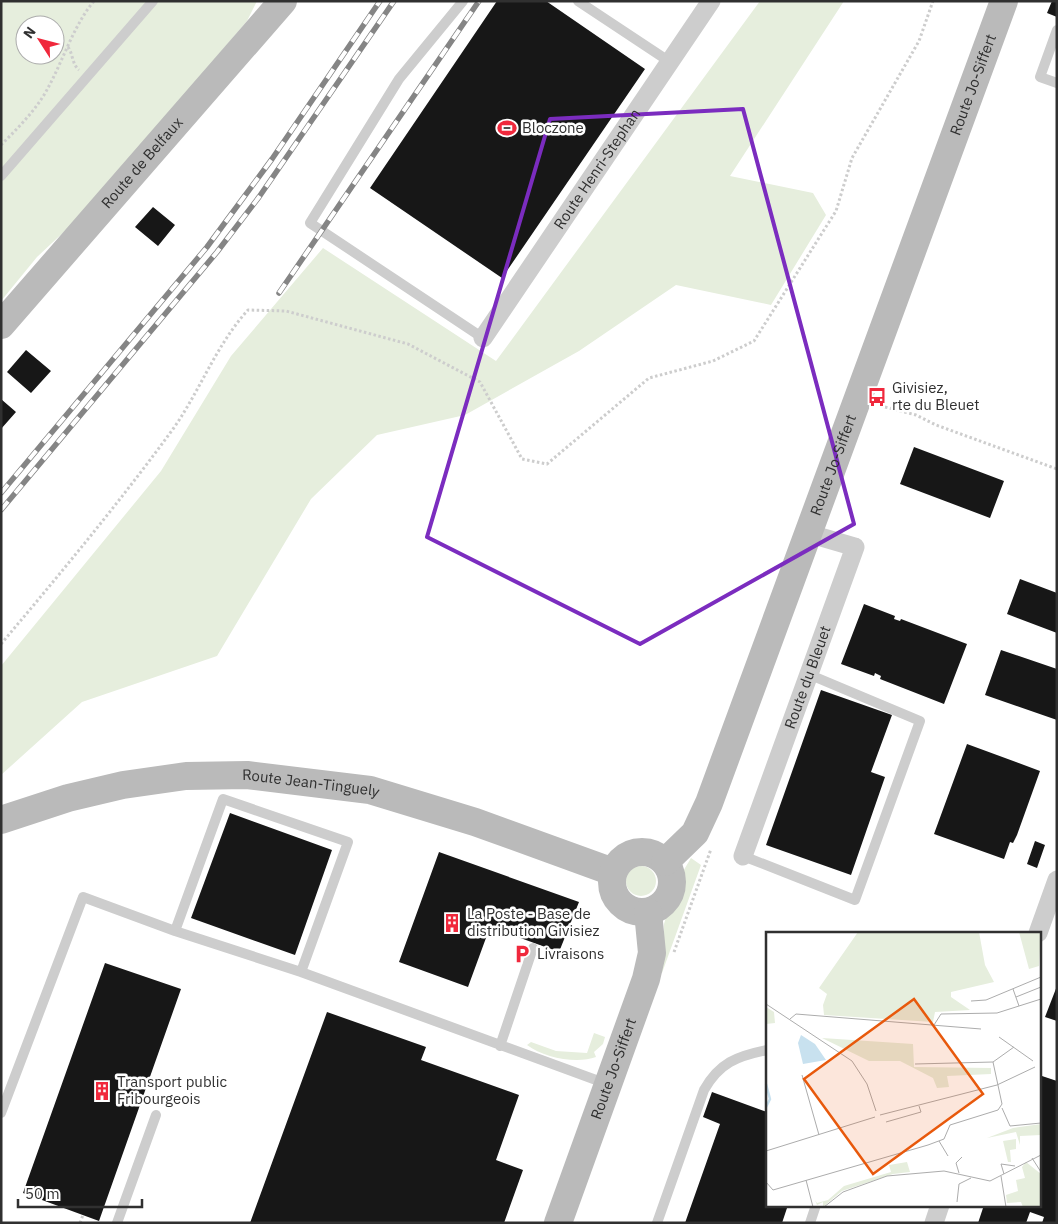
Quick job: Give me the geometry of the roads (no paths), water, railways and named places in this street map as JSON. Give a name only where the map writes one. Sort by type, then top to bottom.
[{"type":"main road","name":"Route de Belfaux","points":[[1,325],[284,1]]},
{"type":"main road","name":"Route Jo-Siffert","points":[[665,862],[695,832],[709,803],[807,532],[1004,1]]},
{"type":"main road","name":"Route Jean-Tinguely","points":[[1,820],[68,798],[123,785],[186,776],[247,775],[370,790],[475,822],[613,872]]},
{"type":"main road","points":[[635,852],[651,854],[665,862],[670,871],[671,892],[658,908],[648,912],[633,911],[620,904],[614,895],[611,885],[613,872],[625,857],[635,852]]},
{"type":"main road","name":"Route Jo-Siffert","points":[[558,1223],[646,979],[652,952],[648,912]]},
{"type":"street","name":"Route Henri-Stephan","points":[[482,338],[711,1]]},
{"type":"street","name":"Route du Bleuet","points":[[743,856],[855,547],[807,532]]},
{"type":"street","points":[[1038,932],[1057,880]]},
{"type":"street","points":[[934,1223],[940,1206]]},
{"type":"lane","points":[[1,176],[153,1]]},
{"type":"lane","points":[[463,1],[399,79],[310,223],[482,338]]},
{"type":"lane","points":[[578,1],[670,62]]},
{"type":"lane","points":[[1057,30],[1040,77],[1057,84]]},
{"type":"lane","points":[[743,856],[855,900],[920,721],[808,674]]},
{"type":"lane","points":[[175,931],[224,799],[348,842],[301,972]]},
{"type":"lane","points":[[1,1113],[83,897],[175,931],[301,972],[608,1084]]},
{"type":"lane","points":[[500,1046],[532,948]]},
{"type":"lane","points":[[657,1223],[704,1090],[713,1074],[734,1058],[766,1050]]},
{"type":"lane","points":[[117,1223],[156,1115]]},
{"type":"lane","points":[[810,1223],[816,1206]]},
{"type":"railway","points":[[1,493],[207,247],[272,159],[380,1]]},
{"type":"railway","points":[[1,510],[217,252],[259,197],[394,1]]},
{"type":"railway","points":[[279,293],[479,1]]},
{"type":"place","name":"Bloczone","points":[[507,128]]},
{"type":"place","name":"Givisiez, rte du Bleuet","points":[[877,397]]},
{"type":"place","name":"La Poste - Base de distribution Givisiez","points":[[452,923]]},
{"type":"place","name":"Livraisons","points":[[522,954]]},
{"type":"place","name":"Transport public Fribourgeois","points":[[102,1091]]}]
